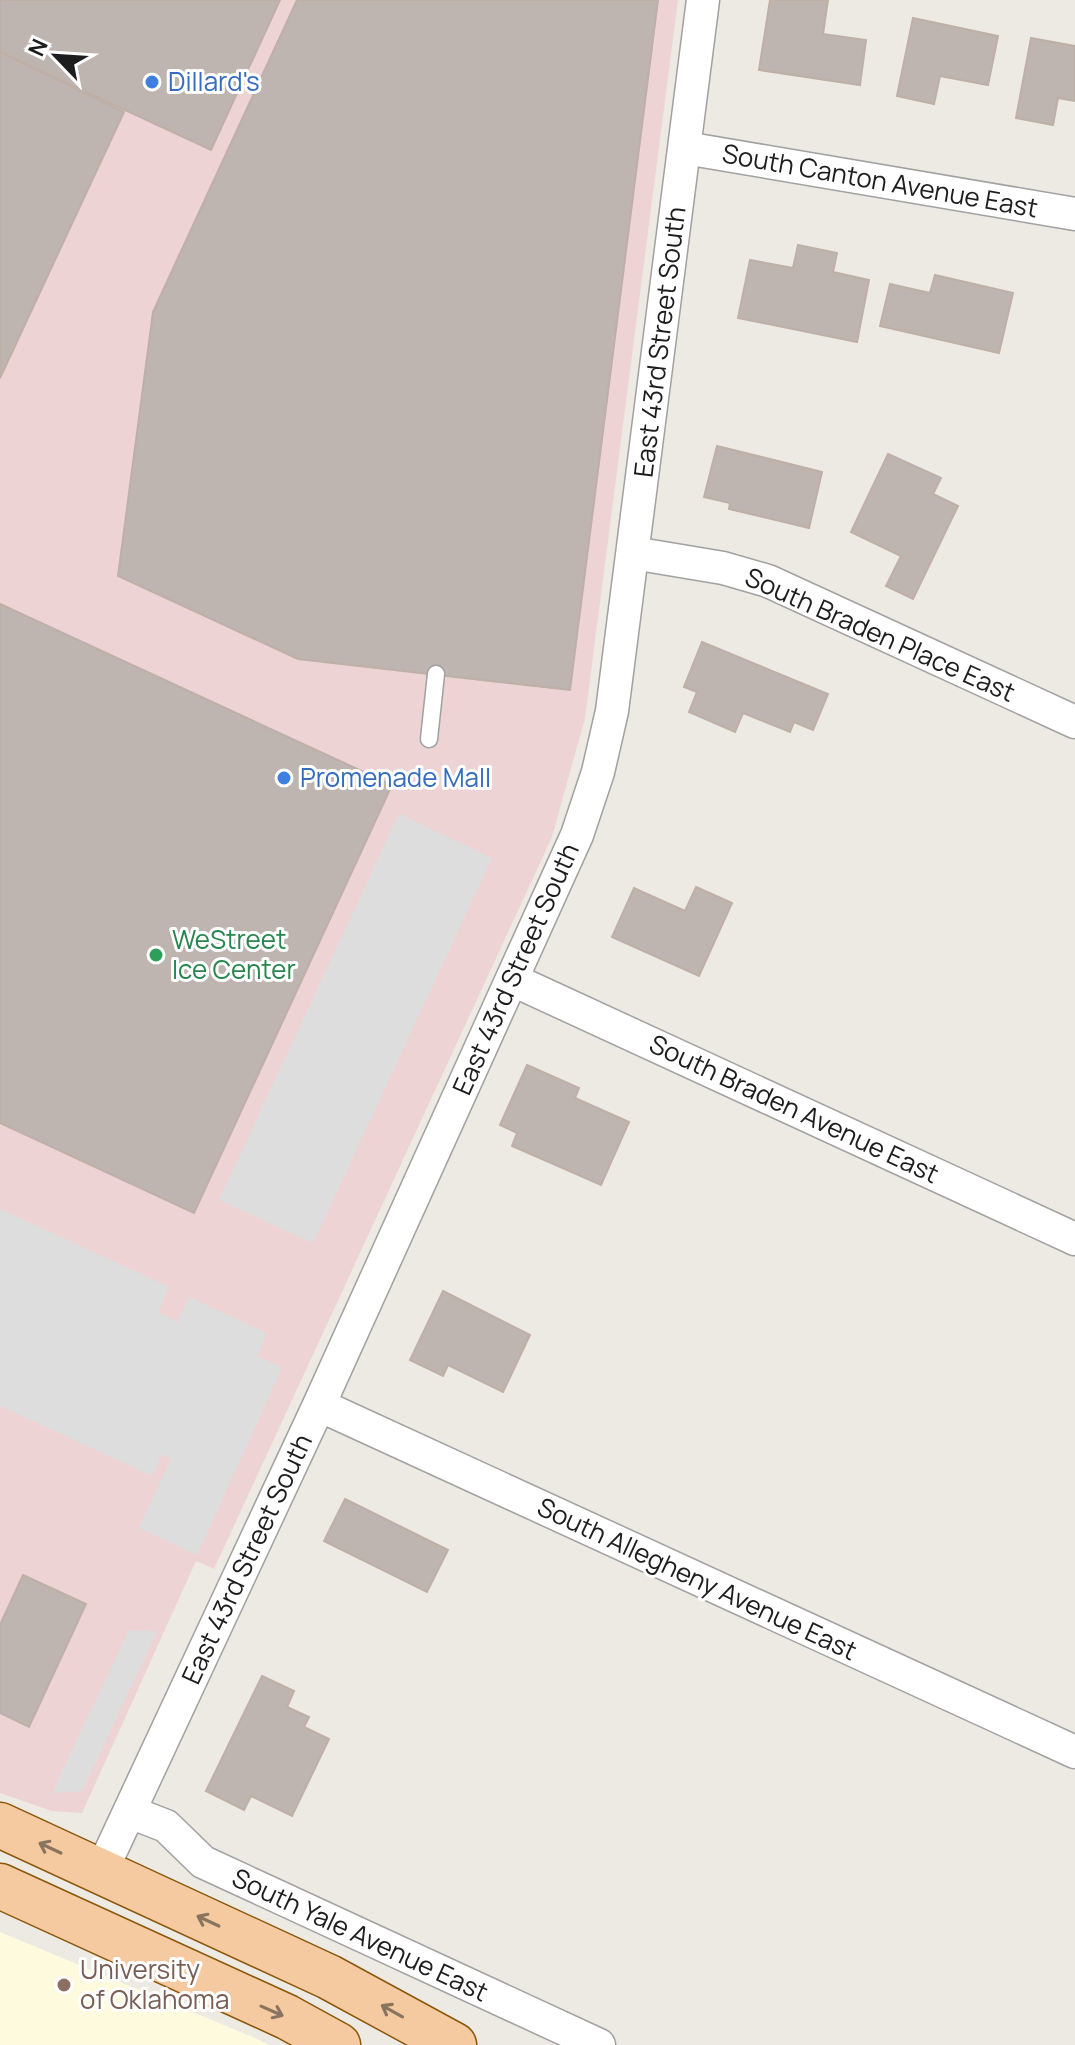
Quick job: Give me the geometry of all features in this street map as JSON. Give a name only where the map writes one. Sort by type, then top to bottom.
[{"type":"main road","name":"South Yale Avenue East","points":[[0,1825],[329,1977],[454,2045]]},
{"type":"main road","points":[[74,1920],[101,1872]]},
{"type":"main road","points":[[0,1886],[287,2017],[338,2045]]},
{"type":"street","name":"East 43rd Street South","points":[[101,1872],[513,980],[577,835],[598,772],[612,711],[703,0]]},
{"type":"street","name":"South Canton Avenue East","points":[[685,148],[1075,214]]},
{"type":"street","name":"South Braden Place East","points":[[633,553],[723,568],[768,581],[1075,722]]},
{"type":"street","name":"South Braden Avenue East","points":[[513,980],[1075,1239]]},
{"type":"street","name":"South Allegheny Avenue East","points":[[319,1405],[1075,1752]]},
{"type":"street","name":"South Yale Avenue East","points":[[130,1812],[166,1826],[203,1862],[599,2045]]},
{"type":"lane","points":[[429,739],[436,674]]},
{"type":"shaded area","name":"Promenade Mall","points":[[0,0],[678,0],[585,718],[552,837],[214,1569],[196,1561],[82,1813],[52,1811],[0,1793]]},
{"type":"shaded area","points":[[399,814],[492,858],[313,1243],[219,1200]]},
{"type":"shaded area","points":[[0,1209],[169,1287],[158,1312],[177,1322],[189,1297],[267,1333],[257,1356],[282,1368],[197,1555],[139,1528],[171,1458],[162,1454],[152,1476],[0,1406]]},
{"type":"shaded area","points":[[129,1630],[157,1631],[82,1791],[52,1793]]},
{"type":"shaded area","name":"University of Oklahoma","points":[[0,1932],[255,2038],[270,2045],[0,2045]]},
{"type":"building","name":"Dillard's","points":[[0,0],[280,0],[211,150],[0,52]]},
{"type":"building","points":[[297,0],[658,0],[570,690],[298,659],[118,576],[153,312]]},
{"type":"building","points":[[770,0],[828,0],[823,34],[866,40],[860,85],[759,70]]},
{"type":"building","points":[[913,18],[998,36],[988,85],[940,76],[934,104],[897,96]]},
{"type":"building","points":[[1031,38],[1075,46],[1075,101],[1058,98],[1053,125],[1016,118]]},
{"type":"building","points":[[0,52],[124,112],[0,378]]},
{"type":"building","points":[[798,245],[837,253],[833,272],[869,280],[857,342],[738,318],[750,260],[793,268]]},
{"type":"building","points":[[935,275],[1013,293],[999,353],[880,326],[890,284],[930,293]]},
{"type":"building","points":[[717,446],[822,472],[809,528],[729,509],[730,503],[704,497]]},
{"type":"building","points":[[888,454],[941,478],[933,494],[958,506],[913,599],[886,586],[901,556],[851,532]]},
{"type":"building","name":"WeStreet Ice Center","points":[[0,604],[392,785],[194,1213],[0,1123]]},
{"type":"building","points":[[702,642],[828,694],[813,730],[794,722],[790,732],[743,713],[735,732],[689,712],[697,692],[684,687]]},
{"type":"building","points":[[696,887],[732,903],[699,976],[612,937],[634,888],[685,911]]},
{"type":"building","points":[[527,1065],[579,1088],[575,1098],[629,1122],[601,1185],[512,1146],[517,1133],[500,1125]]},
{"type":"building","points":[[443,1291],[530,1335],[503,1392],[448,1365],[443,1376],[410,1360]]},
{"type":"building","points":[[345,1499],[448,1550],[427,1592],[324,1541]]},
{"type":"building","points":[[23,1575],[86,1604],[29,1727],[0,1713],[0,1625]]},
{"type":"building","points":[[262,1676],[294,1691],[287,1707],[309,1717],[304,1727],[329,1739],[292,1816],[251,1796],[244,1810],[206,1791]]},
{"type":"place","name":"Dillard's","points":[[152,82]]},
{"type":"place","name":"Promenade Mall","points":[[284,778]]},
{"type":"place","name":"WeStreet Ice Center","points":[[156,955]]},
{"type":"place","name":"University of Oklahoma","points":[[64,1985]]}]
